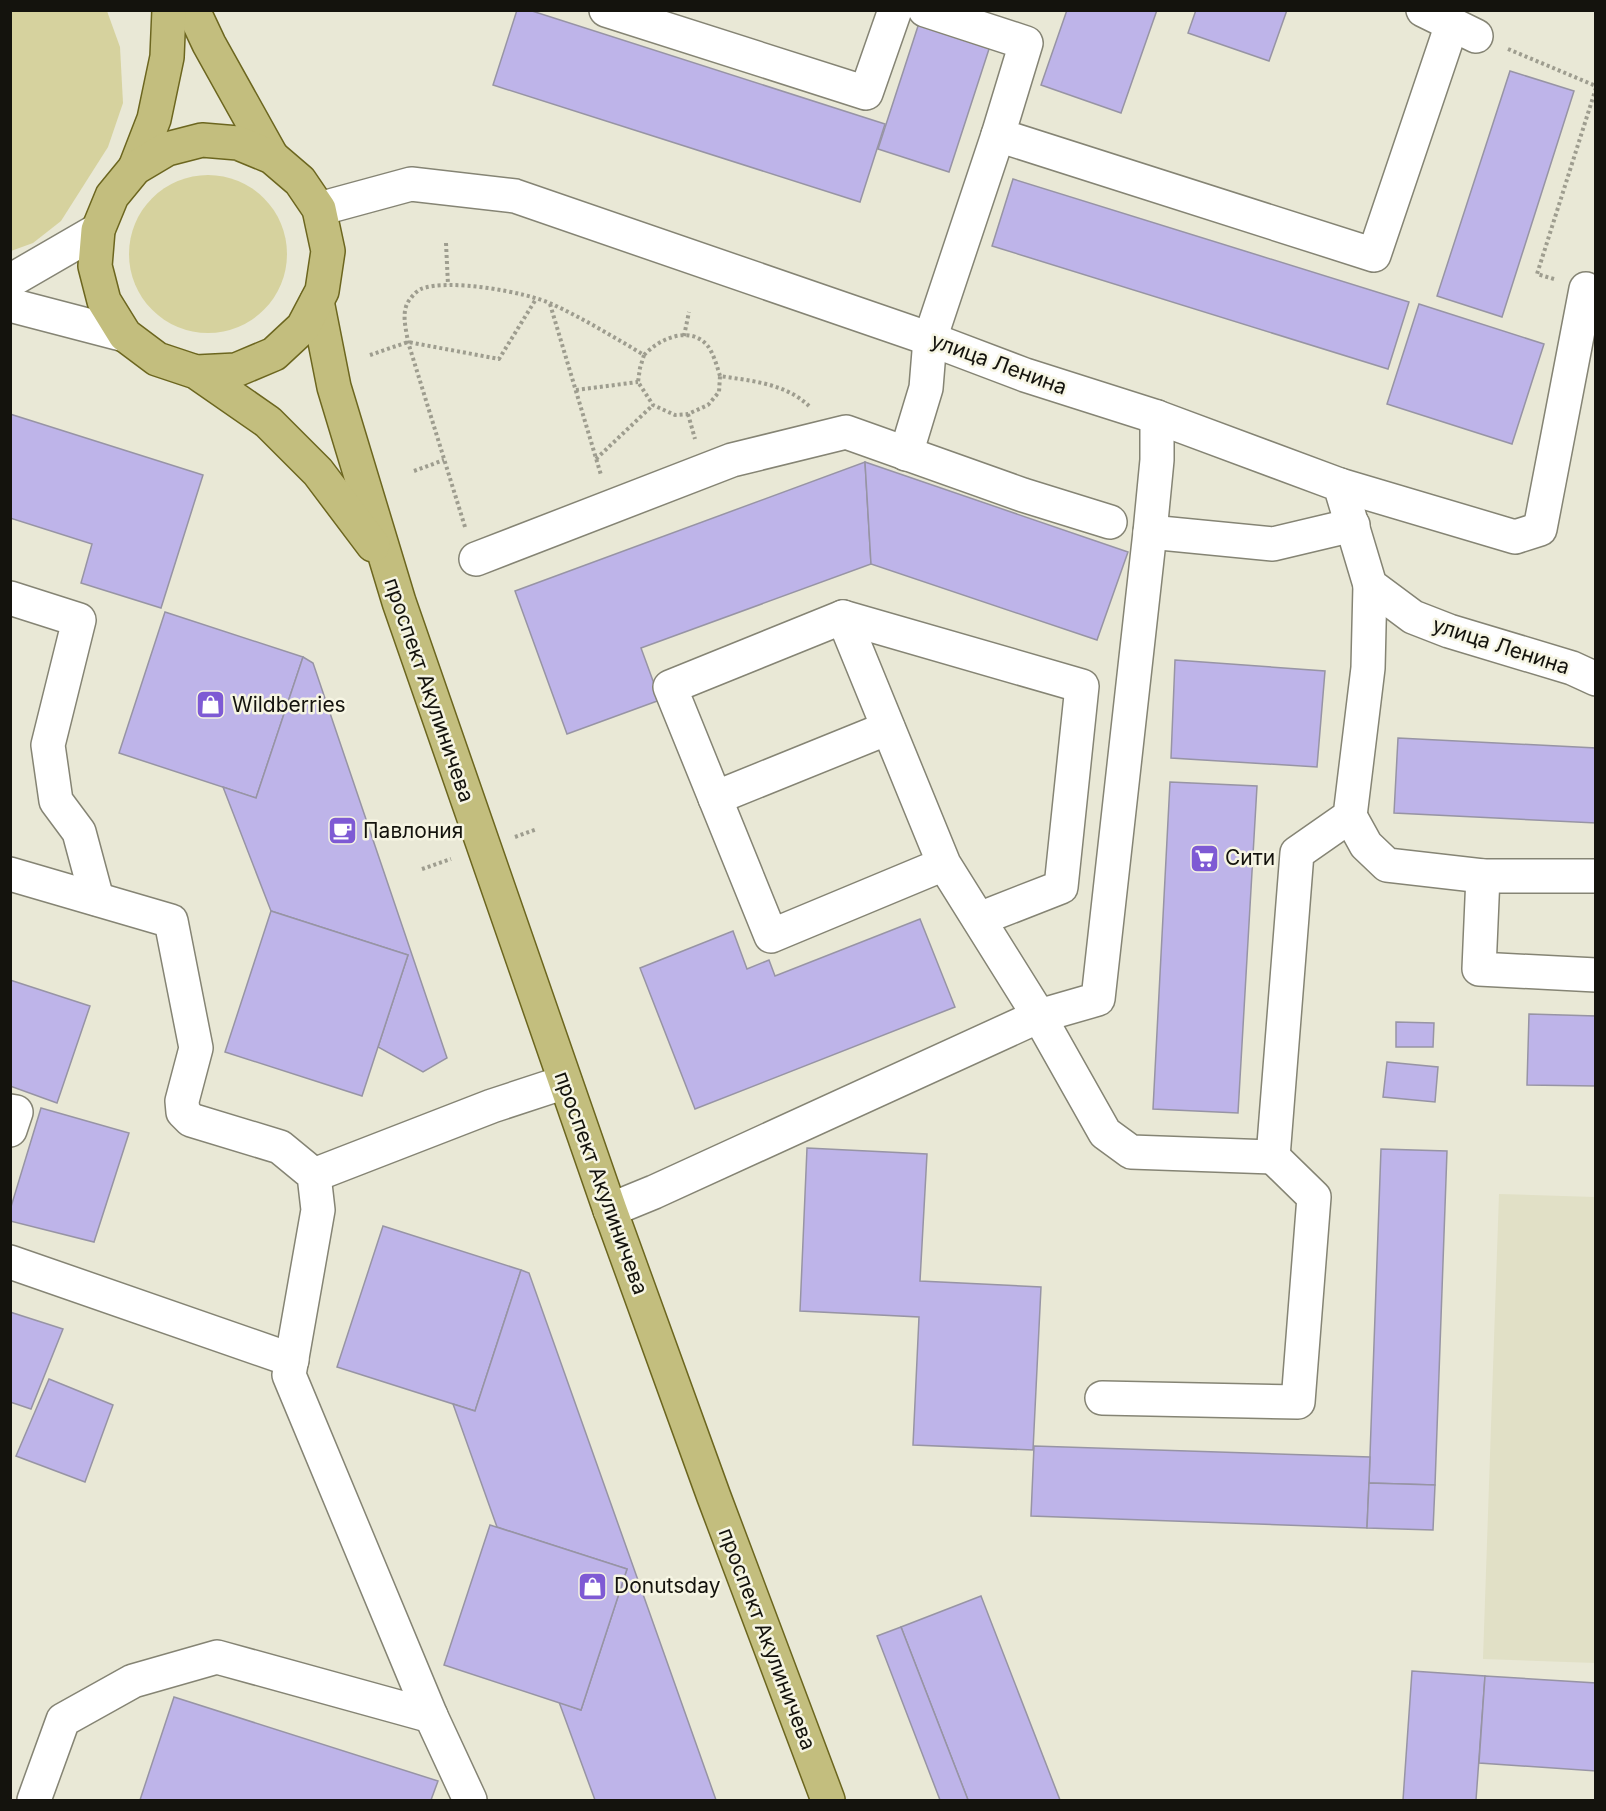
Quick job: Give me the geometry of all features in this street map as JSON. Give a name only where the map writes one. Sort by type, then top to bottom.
[{"type":"main road","points":[[135,168],[156,109],[167,57],[169,10]]},
{"type":"main road","points":[[193,10],[209,44],[272,157]]},
{"type":"main road","points":[[196,372],[236,370],[274,354],[303,327],[322,291],[328,251],[319,209],[300,181],[272,157],[238,143],[202,140],[166,149],[135,168],[112,196],[98,230],[95,266],[104,301],[125,335],[158,359],[196,372],[268,422],[318,472],[385,560]]},
{"type":"main road","name":"проспект Акулиничева","points":[[317,302],[334,387],[385,560],[610,1210],[714,1497],[828,1800]]},
{"type":"street","points":[[606,10],[866,93],[895,10]]},
{"type":"street","points":[[906,454],[926,388],[930,339],[1026,43],[925,10]]},
{"type":"street","points":[[998,135],[1374,255],[1464,30],[1423,10]]},
{"type":"street","name":"улица Ленина","points":[[319,209],[411,184],[515,196],[930,339],[1025,375],[1157,417],[1340,485],[1515,537],[1540,529],[1586,289]]},
{"type":"street","points":[[10,280],[98,230]]},
{"type":"street","points":[[10,305],[125,335]]},
{"type":"street","points":[[610,1210],[1039,1016],[1098,999],[1150,532],[1157,460],[1157,417]]},
{"type":"street","points":[[476,560],[732,460],[846,432],[1023,495],[1110,522]]},
{"type":"street","points":[[1340,485],[1371,585],[1368,668],[1350,816],[1366,845],[1387,865],[1483,876],[1596,876]]},
{"type":"street","points":[[1150,532],[1273,544],[1353,525]]},
{"type":"street","name":"улица Ленина","points":[[1371,585],[1413,616],[1449,632],[1572,668],[1596,679]]},
{"type":"street","points":[[10,598],[79,620],[48,746],[56,801],[79,832],[98,899]]},
{"type":"street","points":[[944,864],[771,936],[670,687],[843,616],[1082,686],[1061,887],[979,919]]},
{"type":"street","points":[[843,616],[944,864],[1039,1016],[1105,1134],[1131,1152],[1273,1157],[1314,1197],[1298,1402],[1102,1398]]},
{"type":"street","points":[[715,798],[888,728]]},
{"type":"street","points":[[1273,1157],[1297,853],[1350,816]]},
{"type":"street","points":[[10,873],[171,921],[196,1048],[182,1101],[183,1112],[190,1120],[280,1147],[314,1175],[318,1210],[289,1375],[431,1716],[470,1800]]},
{"type":"street","points":[[1483,876],[1479,969],[1596,975]]},
{"type":"street","points":[[314,1175],[492,1106],[565,1082]]},
{"type":"street","points":[[10,1111],[16,1113],[10,1130]]},
{"type":"street","points":[[10,1262],[292,1360]]},
{"type":"street","points":[[34,1800],[63,1720],[133,1681],[217,1657],[431,1716]]},
{"type":"path","points":[[1464,30],[1596,87],[1537,274],[1586,289]]},
{"type":"path","points":[[446,243],[448,285]]},
{"type":"path","points":[[476,560],[408,342],[404,316],[409,299],[420,289],[448,285],[501,291],[536,299],[550,303],[644,355]]},
{"type":"path","points":[[370,355],[408,342],[499,359],[536,299]]},
{"type":"path","points":[[550,303],[610,507]]},
{"type":"path","points":[[684,336],[690,312]]},
{"type":"path","points":[[695,336],[708,345],[720,376],[718,392],[708,405],[688,414],[675,415],[653,405],[638,382],[639,368],[644,355],[654,345],[667,338],[695,336]]},
{"type":"path","points":[[720,376],[779,387],[801,399],[838,434]]},
{"type":"path","points":[[576,390],[638,382]]},
{"type":"path","points":[[596,459],[653,405]]},
{"type":"path","points":[[414,471],[444,460]]},
{"type":"shaded area","points":[[11,10],[107,11],[120,47],[123,103],[108,147],[61,221],[33,243],[11,251]]},
{"type":"shaded area","points":[[208,175],[238,181],[264,198],[281,224],[287,254],[281,284],[264,310],[238,327],[208,333],[178,327],[152,310],[135,284],[129,254],[135,224],[152,198],[178,181]]},
{"type":"shaded area","points":[[1499,1194],[1595,1197],[1595,1663],[1483,1659]]},
{"type":"building","points":[[517,10],[529,10],[885,124],[860,202],[493,85]]},
{"type":"building","points":[[1067,10],[1157,10],[1121,113],[1041,85]]},
{"type":"building","points":[[1196,10],[1287,10],[1269,61],[1188,33]]},
{"type":"building","points":[[919,23],[990,46],[949,172],[878,149]]},
{"type":"building","points":[[1510,71],[1574,91],[1502,317],[1437,296]]},
{"type":"building","points":[[1013,179],[1409,302],[1388,369],[992,246]]},
{"type":"building","points":[[1419,304],[1544,344],[1512,444],[1387,404]]},
{"type":"building","points":[[10,414],[203,475],[161,608],[81,583],[92,544],[10,518]]},
{"type":"building","points":[[865,462],[871,564],[641,648],[660,700],[567,734],[515,591]]},
{"type":"building","points":[[865,462],[1128,552],[1097,640],[871,564]]},
{"type":"building","name":"Wildberries","points":[[165,612],[303,657],[256,798],[119,753]]},
{"type":"building","points":[[303,657],[313,663],[447,1058],[423,1072],[378,1047],[408,955],[271,911],[223,787],[256,798]]},
{"type":"building","points":[[1175,660],[1325,671],[1317,767],[1171,758]]},
{"type":"building","points":[[1398,738],[1596,748],[1596,823],[1394,813]]},
{"type":"building","points":[[1170,782],[1257,786],[1238,1113],[1153,1109]]},
{"type":"building","points":[[271,911],[408,955],[362,1096],[225,1052]]},
{"type":"building","points":[[920,919],[955,1007],[695,1109],[640,968],[733,931],[747,969],[769,960],[775,976]]},
{"type":"building","points":[[10,980],[90,1006],[57,1103],[10,1086]]},
{"type":"building","points":[[1529,1014],[1596,1016],[1596,1086],[1527,1085]]},
{"type":"building","points":[[1396,1022],[1434,1023],[1433,1047],[1396,1047]]},
{"type":"building","points":[[1387,1062],[1438,1067],[1435,1102],[1383,1097]]},
{"type":"building","points":[[41,1108],[129,1133],[94,1242],[10,1221],[10,1210]]},
{"type":"building","points":[[807,1148],[927,1154],[920,1281],[1041,1287],[1033,1450],[913,1445],[919,1317],[800,1311]]},
{"type":"building","points":[[1381,1149],[1447,1151],[1435,1485],[1369,1483]]},
{"type":"building","points":[[383,1226],[521,1270],[475,1411],[337,1367]]},
{"type":"building","points":[[521,1270],[529,1273],[716,1800],[595,1800],[559,1702],[581,1710],[627,1569],[497,1527],[453,1404],[475,1411]]},
{"type":"building","points":[[10,1312],[63,1329],[31,1409],[10,1402]]},
{"type":"building","points":[[49,1379],[113,1405],[85,1482],[16,1456]]},
{"type":"building","points":[[1034,1446],[1370,1457],[1367,1528],[1031,1516]]},
{"type":"building","points":[[1369,1483],[1435,1485],[1433,1530],[1367,1528]]},
{"type":"building","points":[[490,1525],[627,1569],[581,1710],[444,1665]]},
{"type":"building","points":[[981,1596],[1060,1800],[968,1800],[901,1627]]},
{"type":"building","points":[[901,1627],[968,1800],[940,1800],[877,1636]]},
{"type":"building","points":[[1412,1671],[1485,1676],[1476,1800],[1403,1800]]},
{"type":"building","points":[[1485,1676],[1596,1683],[1596,1771],[1479,1763]]},
{"type":"building","points":[[174,1697],[438,1781],[431,1800],[140,1800]]},
{"type":"place","name":"Wildberries","points":[[211,705]]},
{"type":"place","name":"Павлония","points":[[342,831]]},
{"type":"place","name":"Сити","points":[[1204,858]]},
{"type":"place","name":"Donutsday","points":[[593,1586]]}]
